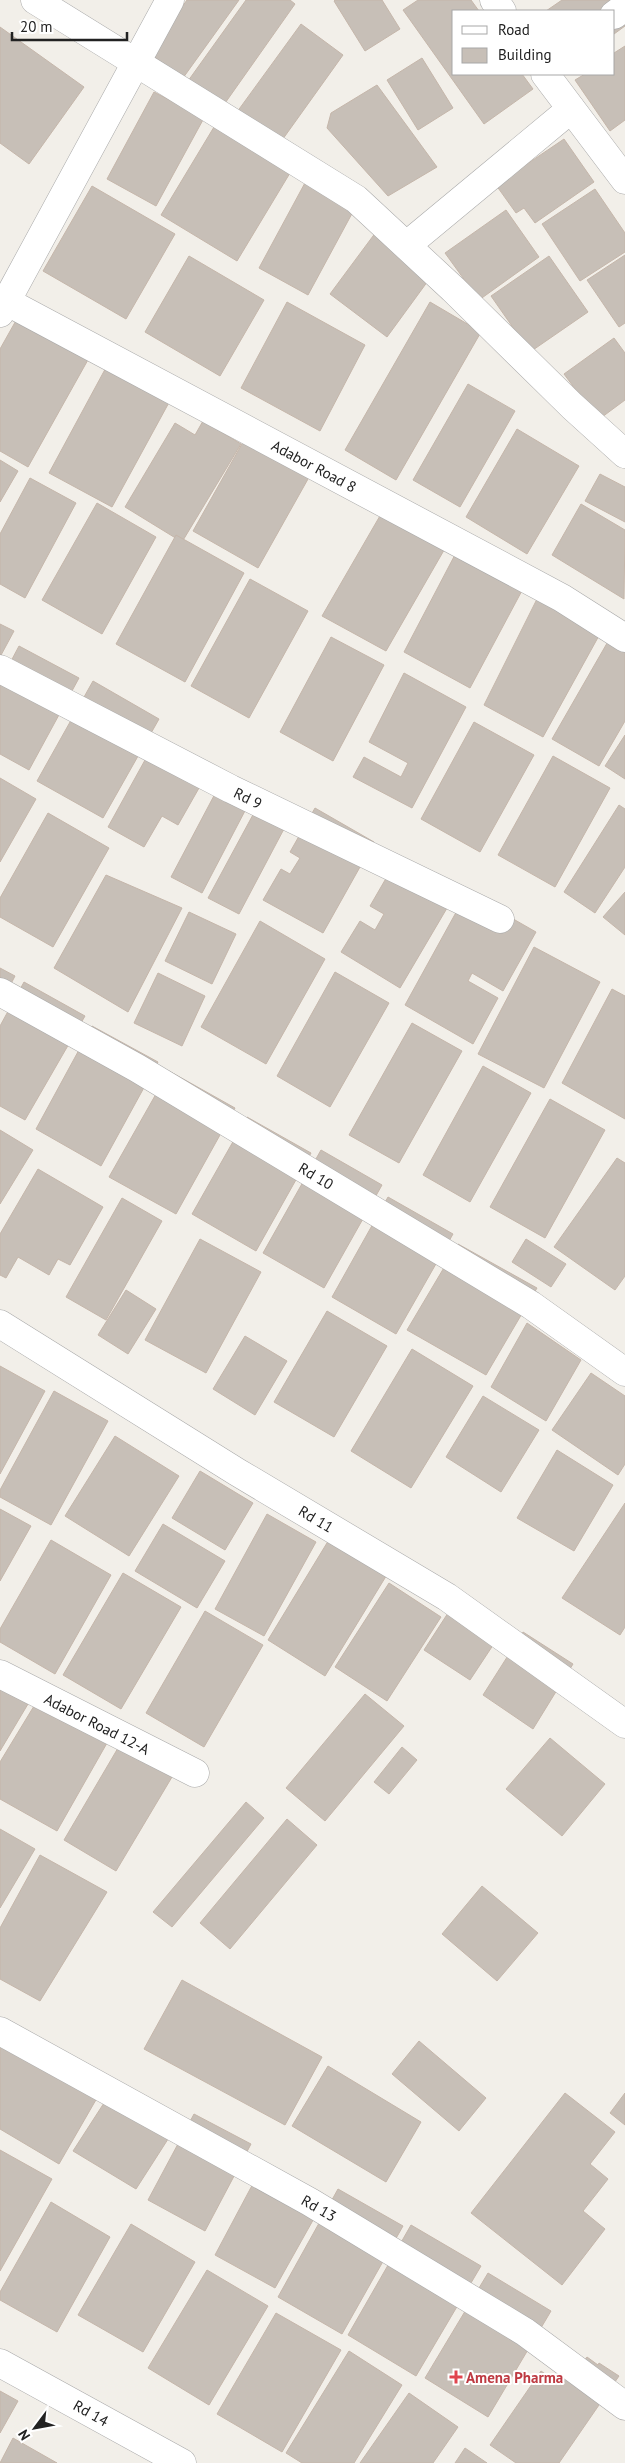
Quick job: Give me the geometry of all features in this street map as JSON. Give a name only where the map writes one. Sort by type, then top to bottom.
[{"type":"street","points":[[35,0],[356,199],[407,245],[572,406],[625,454]]},
{"type":"street","points":[[2,304],[170,0]]},
{"type":"street","points":[[546,75],[625,180]]},
{"type":"street","points":[[407,245],[571,109]]},
{"type":"street","name":"Adabor Road 8","points":[[2,304],[562,598],[625,638]]},
{"type":"street","name":"Rd 9","points":[[0,669],[231,789],[500,919]]},
{"type":"street","name":"Rd 10","points":[[0,992],[137,1068],[523,1300],[625,1372]]},
{"type":"street","name":"Rd 11","points":[[0,1324],[237,1472],[447,1597],[625,1724]]},
{"type":"street","name":"Adabor Road 12-A","points":[[0,1674],[195,1773]]},
{"type":"street","name":"Rd 13","points":[[0,2031],[335,2217],[525,2332],[625,2406]]},
{"type":"street","name":"Rd 14","points":[[0,2363],[182,2463]]},
{"type":"building","points":[[187,0],[239,0],[183,78],[149,53]]},
{"type":"building","points":[[246,0],[290,0],[295,4],[223,106],[188,81]]},
{"type":"building","points":[[335,0],[382,0],[400,29],[365,51]]},
{"type":"building","points":[[418,0],[471,0],[478,10],[452,10],[452,75],[523,75],[533,89],[484,124],[403,10]]},
{"type":"building","points":[[562,0],[625,0],[625,26],[615,33],[615,10],[547,10]]},
{"type":"building","points":[[301,24],[343,55],[280,143],[237,112]]},
{"type":"building","points":[[0,27],[84,87],[29,164],[0,143]]},
{"type":"building","points":[[625,46],[625,120],[610,131],[575,80],[583,75],[615,75],[615,52]]},
{"type":"building","points":[[422,58],[453,108],[418,130],[387,80]]},
{"type":"building","points":[[377,85],[437,167],[388,196],[327,128],[331,113]]},
{"type":"building","points":[[154,92],[204,118],[156,206],[107,179]]},
{"type":"building","points":[[214,127],[290,173],[237,261],[161,215]]},
{"type":"building","points":[[564,139],[594,182],[535,223],[524,208],[516,213],[496,185]]},
{"type":"building","points":[[306,181],[355,208],[308,295],[259,268]]},
{"type":"building","points":[[92,186],[175,234],[126,319],[43,271]]},
{"type":"building","points":[[595,189],[625,233],[625,252],[580,281],[542,224]]},
{"type":"building","points":[[506,210],[539,257],[479,300],[445,253]]},
{"type":"building","points":[[376,232],[433,274],[387,337],[330,294]]},
{"type":"building","points":[[625,255],[625,323],[619,327],[587,280]]},
{"type":"building","points":[[189,256],[264,300],[220,376],[145,332]]},
{"type":"building","points":[[549,256],[588,312],[530,352],[491,296]]},
{"type":"building","points":[[287,302],[365,345],[320,431],[241,388]]},
{"type":"building","points":[[430,302],[481,332],[396,480],[345,450]]},
{"type":"building","points":[[18,317],[89,358],[28,467],[0,451],[0,349]]},
{"type":"building","points":[[614,338],[625,353],[625,400],[598,420],[564,374]]},
{"type":"building","points":[[109,362],[172,397],[112,507],[49,473]]},
{"type":"building","points":[[468,384],[515,411],[460,507],[413,480]]},
{"type":"building","points":[[203,421],[241,444],[182,542],[125,507],[175,423],[195,435]]},
{"type":"building","points":[[252,426],[317,463],[258,568],[193,531]]},
{"type":"building","points":[[517,429],[579,466],[527,554],[466,517]]},
{"type":"building","points":[[0,460],[18,471],[0,502]]},
{"type":"building","points":[[600,474],[625,487],[625,522],[585,501]]},
{"type":"building","points":[[30,478],[76,503],[25,598],[0,584],[0,534]]},
{"type":"building","points":[[388,502],[451,538],[386,651],[322,616]]},
{"type":"building","points":[[97,503],[156,537],[102,634],[42,600]]},
{"type":"building","points":[[581,504],[625,530],[624,599],[552,555]]},
{"type":"building","points":[[176,535],[244,573],[185,682],[116,644]]},
{"type":"building","points":[[458,549],[525,585],[470,688],[404,652]]},
{"type":"building","points":[[250,579],[308,611],[249,718],[191,686]]},
{"type":"building","points":[[537,599],[601,632],[543,737],[484,705]]},
{"type":"building","points":[[0,624],[14,631],[0,657]]},
{"type":"building","points":[[331,637],[384,665],[333,761],[280,732]]},
{"type":"building","points":[[610,638],[625,647],[625,721],[599,766],[552,739]]},
{"type":"building","points":[[19,646],[79,678],[29,770],[0,754],[0,682]]},
{"type":"building","points":[[404,673],[466,707],[412,808],[353,777],[364,757],[401,777],[408,763],[369,742]]},
{"type":"building","points":[[93,681],[159,719],[103,818],[37,781]]},
{"type":"building","points":[[474,722],[534,755],[480,852],[421,819]]},
{"type":"building","points":[[625,735],[625,779],[605,766]]},
{"type":"building","points":[[150,751],[203,781],[178,825],[162,816],[144,847],[108,827]]},
{"type":"building","points":[[553,756],[610,788],[555,887],[498,855]]},
{"type":"building","points":[[0,778],[36,799],[0,862]]},
{"type":"building","points":[[217,790],[247,807],[202,893],[171,877]]},
{"type":"building","points":[[619,805],[625,809],[625,867],[595,913],[564,892]]},
{"type":"building","points":[[315,808],[374,842],[323,933],[263,900],[281,869],[290,874],[300,858],[290,852]]},
{"type":"building","points":[[255,811],[285,827],[239,914],[208,898]]},
{"type":"building","points":[[48,813],[109,848],[53,947],[0,917],[0,898]]},
{"type":"building","points":[[392,868],[450,903],[400,988],[341,952],[360,921],[375,930],[384,914],[370,906]]},
{"type":"building","points":[[106,875],[182,908],[128,1012],[54,968]]},
{"type":"building","points":[[625,892],[625,935],[603,917]]},
{"type":"building","points":[[480,900],[536,932],[503,991],[472,973],[468,981],[498,998],[473,1044],[405,1005],[459,907]]},
{"type":"building","points":[[189,912],[236,934],[212,984],[165,961]]},
{"type":"building","points":[[260,921],[325,959],[266,1064],[201,1027]]},
{"type":"building","points":[[534,947],[600,982],[544,1088],[478,1054]]},
{"type":"building","points":[[0,968],[15,976],[0,1005]]},
{"type":"building","points":[[335,972],[389,1003],[330,1107],[277,1076]]},
{"type":"building","points":[[158,973],[205,996],[182,1046],[134,1023]]},
{"type":"building","points":[[24,982],[85,1016],[25,1120],[0,1106],[0,1026]]},
{"type":"building","points":[[612,989],[625,996],[625,1119],[562,1083]]},
{"type":"building","points":[[412,1023],[462,1051],[399,1163],[349,1135]]},
{"type":"building","points":[[92,1026],[158,1062],[101,1166],[36,1129]]},
{"type":"building","points":[[483,1066],[531,1093],[470,1202],[423,1175]]},
{"type":"building","points":[[169,1071],[235,1108],[176,1214],[109,1177]]},
{"type":"building","points":[[550,1099],[605,1130],[545,1238],[490,1207]]},
{"type":"building","points":[[247,1117],[311,1153],[256,1251],[192,1214]]},
{"type":"building","points":[[0,1130],[33,1150],[0,1204]]},
{"type":"building","points":[[321,1150],[382,1185],[324,1288],[263,1253]]},
{"type":"building","points":[[617,1158],[625,1163],[625,1276],[615,1290],[554,1247]]},
{"type":"building","points":[[38,1169],[103,1207],[70,1265],[58,1259],[49,1275],[18,1257],[6,1278],[0,1275],[0,1234]]},
{"type":"building","points":[[388,1197],[453,1234],[396,1334],[332,1297]]},
{"type":"building","points":[[122,1198],[162,1221],[106,1320],[66,1297]]},
{"type":"building","points":[[200,1239],[261,1272],[206,1373],[145,1340]]},
{"type":"building","points":[[526,1239],[566,1264],[551,1287],[512,1262]]},
{"type":"building","points":[[458,1244],[537,1288],[486,1375],[407,1330]]},
{"type":"building","points":[[126,1290],[156,1309],[128,1354],[98,1335]]},
{"type":"building","points":[[327,1311],[387,1346],[334,1437],[274,1402]]},
{"type":"building","points":[[527,1323],[581,1360],[546,1421],[491,1387]]},
{"type":"building","points":[[245,1336],[287,1361],[255,1415],[213,1389]]},
{"type":"building","points":[[412,1349],[473,1386],[411,1488],[351,1451]]},
{"type":"building","points":[[0,1366],[45,1391],[0,1474]]},
{"type":"building","points":[[591,1373],[625,1396],[625,1464],[618,1475],[552,1430]]},
{"type":"building","points":[[54,1391],[108,1421],[51,1525],[0,1497],[0,1490]]},
{"type":"building","points":[[483,1396],[539,1430],[501,1492],[446,1457]]},
{"type":"building","points":[[115,1436],[179,1476],[129,1556],[65,1516]]},
{"type":"building","points":[[557,1450],[613,1485],[574,1551],[517,1518]]},
{"type":"building","points":[[200,1471],[253,1503],[225,1550],[172,1518]]},
{"type":"building","points":[[625,1503],[625,1627],[620,1635],[562,1598]]},
{"type":"building","points":[[0,1509],[31,1526],[0,1581]]},
{"type":"building","points":[[267,1514],[316,1542],[264,1636],[215,1609]]},
{"type":"building","points":[[163,1524],[225,1561],[197,1608],[135,1571]]},
{"type":"building","points":[[330,1538],[388,1573],[325,1676],[268,1640]]},
{"type":"building","points":[[51,1540],[111,1575],[55,1674],[0,1642],[0,1629]]},
{"type":"building","points":[[123,1573],[181,1607],[121,1709],[63,1675]]},
{"type":"building","points":[[389,1583],[441,1617],[387,1701],[335,1667]]},
{"type":"building","points":[[461,1593],[507,1624],[470,1680],[424,1650]]},
{"type":"building","points":[[205,1611],[263,1645],[204,1747],[146,1713]]},
{"type":"building","points":[[523,1632],[573,1664],[533,1729],[483,1695]]},
{"type":"building","points":[[0,1689],[28,1704],[0,1751]]},
{"type":"building","points":[[365,1694],[404,1726],[325,1821],[286,1788]]},
{"type":"building","points":[[34,1706],[107,1743],[57,1831],[0,1799],[0,1762]]},
{"type":"building","points":[[550,1738],[605,1784],[562,1836],[506,1789]]},
{"type":"building","points":[[402,1747],[417,1760],[389,1794],[374,1782]]},
{"type":"building","points":[[118,1748],[172,1777],[116,1871],[64,1840]]},
{"type":"building","points":[[246,1802],[264,1818],[172,1927],[153,1912]]},
{"type":"building","points":[[287,1819],[317,1845],[230,1949],[200,1923]]},
{"type":"building","points":[[0,1829],[35,1849],[0,1908]]},
{"type":"building","points":[[40,1855],[107,1892],[40,2001],[0,1979],[0,1928]]},
{"type":"building","points":[[482,1886],[538,1933],[497,1981],[442,1934]]},
{"type":"building","points":[[182,1980],[322,2057],[285,2125],[144,2049]]},
{"type":"building","points":[[419,2041],[486,2098],[459,2131],[392,2074]]},
{"type":"building","points":[[0,2043],[97,2098],[59,2164],[0,2129]]},
{"type":"building","points":[[328,2066],[421,2122],[386,2182],[292,2126]]},
{"type":"building","points":[[565,2093],[615,2132],[590,2164],[608,2179],[583,2211],[605,2229],[562,2285],[471,2213]]},
{"type":"building","points":[[625,2093],[625,2125],[610,2113]]},
{"type":"building","points":[[104,2103],[170,2136],[136,2189],[73,2151]]},
{"type":"building","points":[[194,2114],[251,2144],[205,2231],[148,2200]]},
{"type":"building","points":[[0,2150],[52,2179],[0,2271]]},
{"type":"building","points":[[264,2163],[326,2197],[275,2288],[215,2255]]},
{"type":"building","points":[[338,2189],[403,2226],[342,2334],[278,2297]]},
{"type":"building","points":[[51,2202],[110,2237],[57,2332],[0,2300],[0,2292]]},
{"type":"building","points":[[131,2224],[195,2262],[143,2352],[78,2315]]},
{"type":"building","points":[[411,2225],[481,2266],[416,2376],[348,2335]]},
{"type":"building","points":[[207,2270],[268,2306],[209,2405],[148,2368]]},
{"type":"building","points":[[488,2273],[551,2311],[488,2417],[425,2378]]},
{"type":"building","points":[[276,2313],[341,2350],[282,2452],[217,2414]]},
{"type":"building","points":[[349,2351],[402,2385],[354,2463],[302,2463],[286,2453]]},
{"type":"building","points":[[571,2354],[583,2362],[587,2357],[619,2376],[559,2463],[516,2463],[490,2445],[541,2371],[554,2380]]},
{"type":"building","points":[[0,2391],[18,2401],[0,2433]]},
{"type":"building","points":[[409,2393],[458,2427],[433,2463],[360,2463]]},
{"type":"building","points":[[13,2438],[57,2463],[0,2463]]},
{"type":"building","points":[[465,2448],[487,2463],[455,2463]]},
{"type":"place","name":"Amena Pharma","points":[[456,2377]]}]
